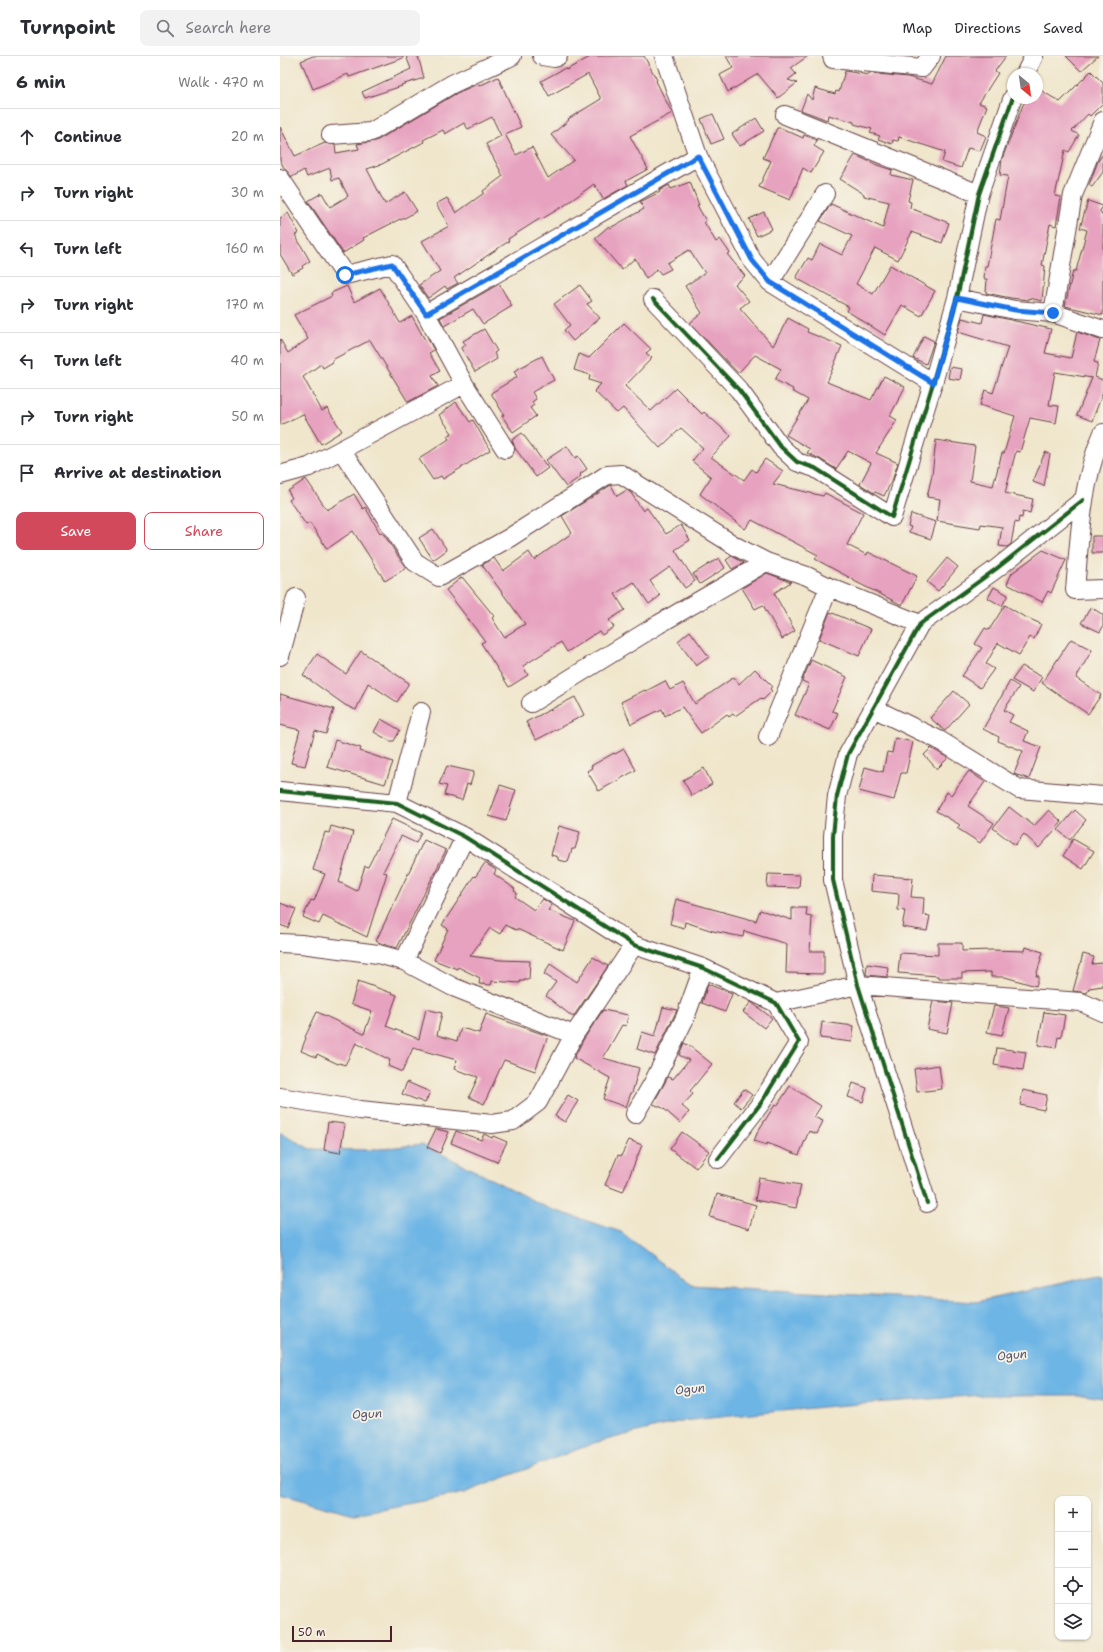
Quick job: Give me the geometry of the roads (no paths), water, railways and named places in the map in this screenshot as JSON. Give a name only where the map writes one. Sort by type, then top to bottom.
[{"type":"street","points":[[331,135],[371,132],[452,84],[512,56]]},
{"type":"street","points":[[542,56],[554,58],[558,56]]},
{"type":"street","points":[[664,56],[698,156],[752,260],[770,282],[933,383]]},
{"type":"street","points":[[832,56],[833,59],[922,68],[931,56]]},
{"type":"street","points":[[1028,68],[1034,56]]},
{"type":"street","points":[[653,299],[739,390],[781,447],[797,462],[815,468],[892,517],[957,298],[979,194],[1011,104]]},
{"type":"street","points":[[785,115],[979,194]]},
{"type":"street","points":[[1053,313],[1074,195],[1103,121]]},
{"type":"street","points":[[426,314],[698,156]]},
{"type":"street","points":[[280,178],[345,275],[392,264],[426,314],[464,384],[505,450]]},
{"type":"street","points":[[770,282],[825,194]]},
{"type":"street","points":[[957,298],[1015,310],[1053,313],[1103,330]]},
{"type":"street","points":[[280,475],[309,467],[342,451],[464,384]]},
{"type":"street","points":[[1101,444],[1083,500],[1075,590],[1103,589]]},
{"type":"street","points":[[342,451],[415,562],[439,577],[509,538],[607,475],[621,474],[737,547],[766,562],[807,576],[829,587],[920,624]]},
{"type":"street","points":[[927,1203],[858,985],[834,880],[833,836],[837,796],[848,754],[920,624],[996,569],[1083,500]]},
{"type":"street","points":[[531,703],[659,624],[766,562]]},
{"type":"street","points":[[768,737],[829,587]]},
{"type":"street","points":[[280,656],[296,598]]},
{"type":"street","points":[[873,708],[939,740],[1019,789],[1103,796]]},
{"type":"street","points":[[397,803],[421,712]]},
{"type":"street","points":[[280,791],[397,803],[465,837],[634,945],[703,968],[776,1003],[799,1042],[761,1103],[718,1159]]},
{"type":"street","points":[[404,960],[465,837]]},
{"type":"street","points":[[280,943],[301,944],[378,954],[404,960],[452,987],[574,1034]]},
{"type":"street","points":[[280,1097],[360,1110],[492,1124],[513,1121],[538,1102],[574,1034],[634,945]]},
{"type":"street","points":[[635,1114],[653,1083],[685,1018],[703,968]]},
{"type":"street","points":[[776,1003],[858,985],[1080,1002],[1103,1012]]},
{"type":"water","name":"Ogun","points":[[280,1132],[310,1149],[370,1150],[422,1144],[548,1208],[621,1232],[691,1285],[976,1302],[1099,1275],[1103,1276],[1103,1398],[1083,1395],[984,1395],[833,1406],[681,1421],[594,1443],[464,1493],[354,1514],[280,1494]]}]
